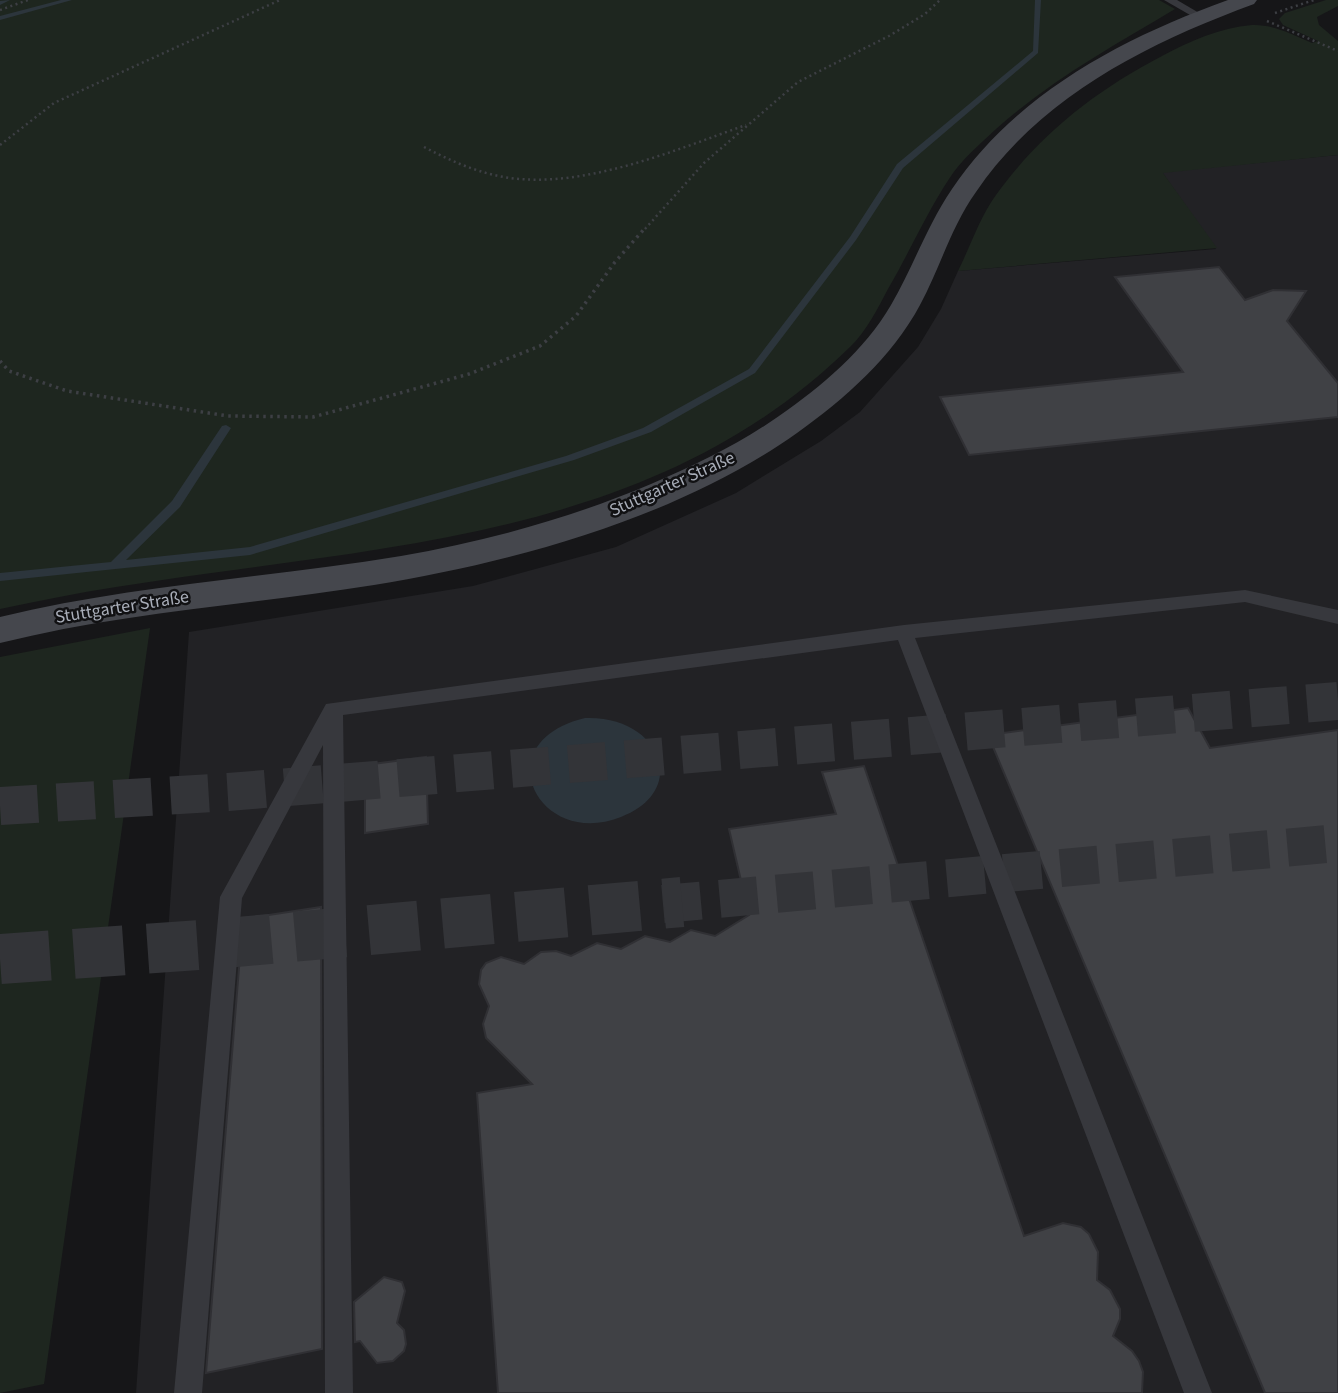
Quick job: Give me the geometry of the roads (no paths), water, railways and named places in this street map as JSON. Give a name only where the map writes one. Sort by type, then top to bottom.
[{"type":"main road","name":"Stuttgarter Straße","points":[[0,630],[32,621],[138,604],[462,556],[534,538],[604,516],[688,481],[765,441],[820,401],[873,352],[906,305],[939,232],[965,189],[1000,144],[1044,106],[1133,49],[1200,17],[1247,0]]},
{"type":"lane","points":[[1169,0],[1200,17]]},
{"type":"lane","points":[[333,709],[904,632],[1245,596],[1338,617]]},
{"type":"lane","points":[[904,632],[1198,1393]]},
{"type":"lane","points":[[188,1393],[231,897],[333,709]]},
{"type":"lane","points":[[333,709],[339,1393]]},
{"type":"waterway","points":[[0,3],[7,0]]},
{"type":"waterway","points":[[0,18],[69,0]]},
{"type":"waterway","points":[[0,577],[250,551],[570,458],[647,430],[752,371],[853,238],[900,166],[1036,52],[1038,0]]},
{"type":"waterway","points":[[115,564],[176,504],[226,428]]},
{"type":"tunnel","points":[[0,806],[228,792],[1338,701]]},
{"type":"tunnel","points":[[663,904],[1338,843]]},
{"type":"tunnel","points":[[0,959],[214,944],[682,902]]}]
